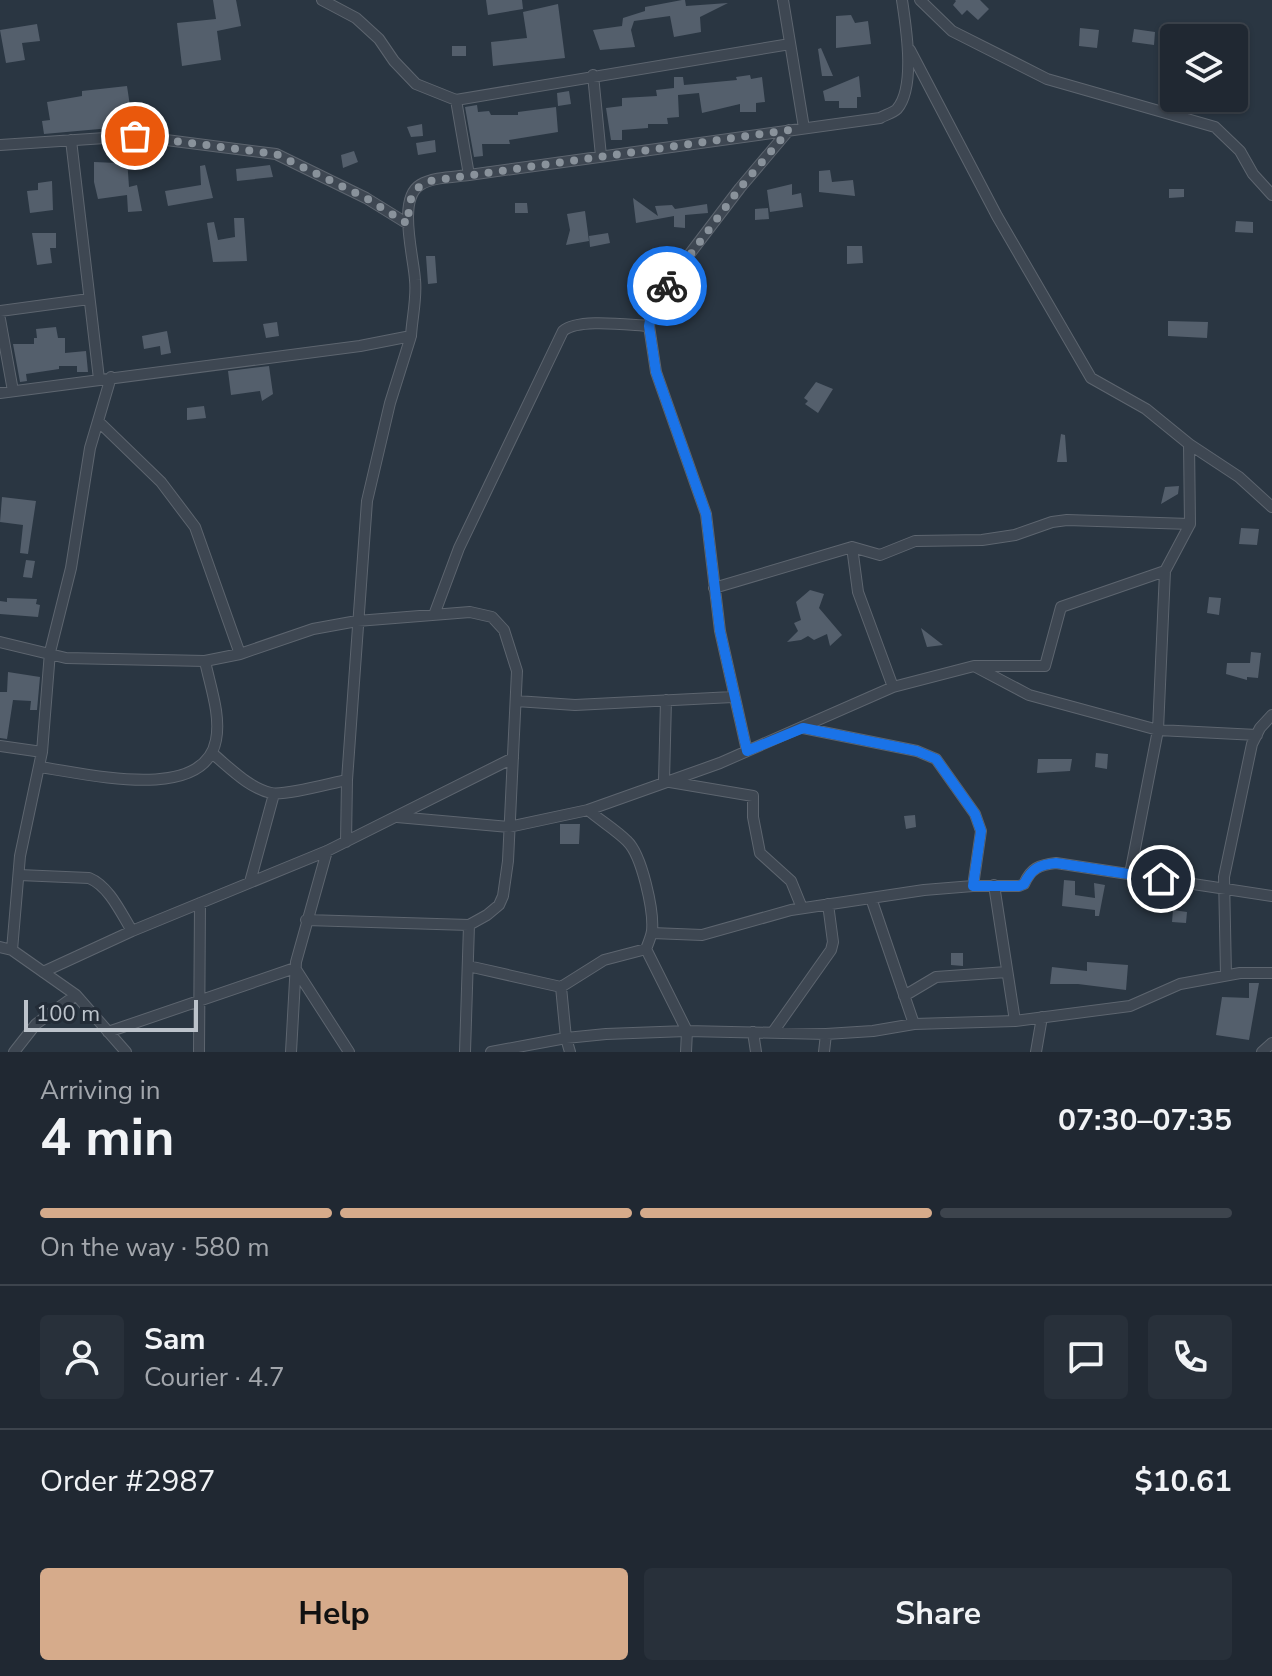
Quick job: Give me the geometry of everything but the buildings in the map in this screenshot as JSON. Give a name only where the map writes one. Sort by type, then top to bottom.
[{"type":"street","points":[[322,0],[356,18],[379,39],[416,84],[456,100],[790,44]]},
{"type":"street","points":[[783,0],[804,128]]},
{"type":"street","points":[[346,842],[347,780],[367,501],[390,403],[411,336],[416,283],[408,224],[410,197],[417,186],[469,175],[880,118],[896,110],[903,98],[910,50],[902,0]]},
{"type":"street","points":[[920,0],[952,31],[1047,79],[1215,127],[1240,151],[1253,174],[1272,195]]},
{"type":"street","points":[[910,50],[997,216],[1091,378],[1146,409],[1189,444],[1239,477],[1272,507]]},
{"type":"street","points":[[593,75],[601,156]]},
{"type":"street","points":[[456,100],[469,175]]},
{"type":"street","points":[[747,751],[733,697],[714,588],[706,514],[656,372],[649,326],[652,310],[676,272],[789,130]]},
{"type":"street","points":[[0,145],[135,136],[276,154],[357,193],[408,224]]},
{"type":"street","points":[[71,140],[99,379]]},
{"type":"street","points":[[0,311],[89,299]]},
{"type":"street","points":[[0,319],[13,391]]},
{"type":"street","points":[[434,615],[459,548],[563,331],[570,325],[649,326]]},
{"type":"street","points":[[0,393],[360,346],[411,336]]},
{"type":"street","points":[[12,950],[29,807],[42,752],[50,652],[71,568],[90,448],[111,377]]},
{"type":"street","points":[[98,421],[161,482],[195,527],[240,654]]},
{"type":"street","points":[[1130,874],[1158,730],[1165,571],[1190,524],[1189,444]]},
{"type":"street","points":[[714,588],[852,547],[880,555],[915,541],[982,540],[1015,535],[1067,520],[1190,524]]},
{"type":"street","points":[[852,547],[858,592],[893,687]]},
{"type":"street","points":[[396,817],[509,827],[588,810],[747,751],[893,687],[974,666],[1045,666],[1061,607],[1165,571]]},
{"type":"street","points":[[0,642],[66,658],[205,661],[240,654],[313,629],[357,621],[470,612],[492,617],[504,630],[517,671],[509,827],[503,896],[499,905],[469,925],[306,920]]},
{"type":"street","points":[[39,767],[112,777],[172,780],[205,765],[213,754],[218,720],[205,661]]},
{"type":"street","points":[[974,666],[1029,695],[1158,730],[1257,735]]},
{"type":"street","points":[[516,701],[575,705],[733,697]]},
{"type":"street","points":[[664,781],[666,700]]},
{"type":"street","points":[[1226,975],[1223,889],[1252,744],[1272,715]]},
{"type":"street","points":[[803,728],[917,751],[936,759],[975,814],[981,831],[973,886]]},
{"type":"street","points":[[0,746],[42,752]]},
{"type":"street","points":[[213,754],[240,777],[274,794],[347,780]]},
{"type":"street","points":[[43,972],[132,931],[327,851],[513,758]]},
{"type":"street","points":[[664,781],[753,796],[753,817],[760,853],[791,881],[802,908]]},
{"type":"street","points":[[250,882],[274,794]]},
{"type":"street","points":[[588,810],[635,851],[651,916],[652,933],[646,949],[687,1031],[686,1052]]},
{"type":"street","points":[[291,1052],[295,968],[327,851]]},
{"type":"street","points":[[652,933],[702,935],[802,908],[973,886],[1024,884],[1040,865],[1056,863],[1272,896]]},
{"type":"street","points":[[19,875],[97,881],[132,931]]},
{"type":"street","points":[[994,885],[1015,1021]]},
{"type":"street","points":[[871,898],[914,1024]]},
{"type":"street","points":[[199,1052],[200,903]]},
{"type":"street","points":[[773,1032],[831,950],[833,942],[828,904]]},
{"type":"street","points":[[465,1052],[469,925]]},
{"type":"street","points":[[0,947],[12,950],[76,995],[126,1052]]},
{"type":"street","points":[[468,966],[561,987],[604,960],[646,949]]},
{"type":"street","points":[[108,1032],[295,968]]},
{"type":"street","points":[[295,968],[349,1052]]},
{"type":"street","points":[[904,996],[936,977],[1007,972]]},
{"type":"street","points":[[491,1052],[566,1038],[687,1031],[826,1034],[914,1024],[1015,1021],[1130,1006],[1180,984],[1226,975],[1272,973]]},
{"type":"street","points":[[561,987],[570,1052]]},
{"type":"street","points":[[14,1052],[36,1024],[76,995]]},
{"type":"street","points":[[1036,1052],[1042,1017]]},
{"type":"street","points":[[753,1032],[756,1052]]},
{"type":"street","points":[[824,1052],[826,1034]]},
{"type":"street","points":[[1262,1052],[1272,1043]]},
{"type":"way so far","points":[[135,136],[276,154],[366,198],[408,224],[410,197],[417,186],[430,181],[789,130],[740,188],[667,286]]},
{"type":"route","points":[[667,286],[652,310],[649,326],[656,372],[706,514],[720,631],[747,751],[803,728],[917,751],[936,759],[975,814],[981,831],[973,886],[1019,886],[1040,865],[1056,863],[1161,879]]}]
